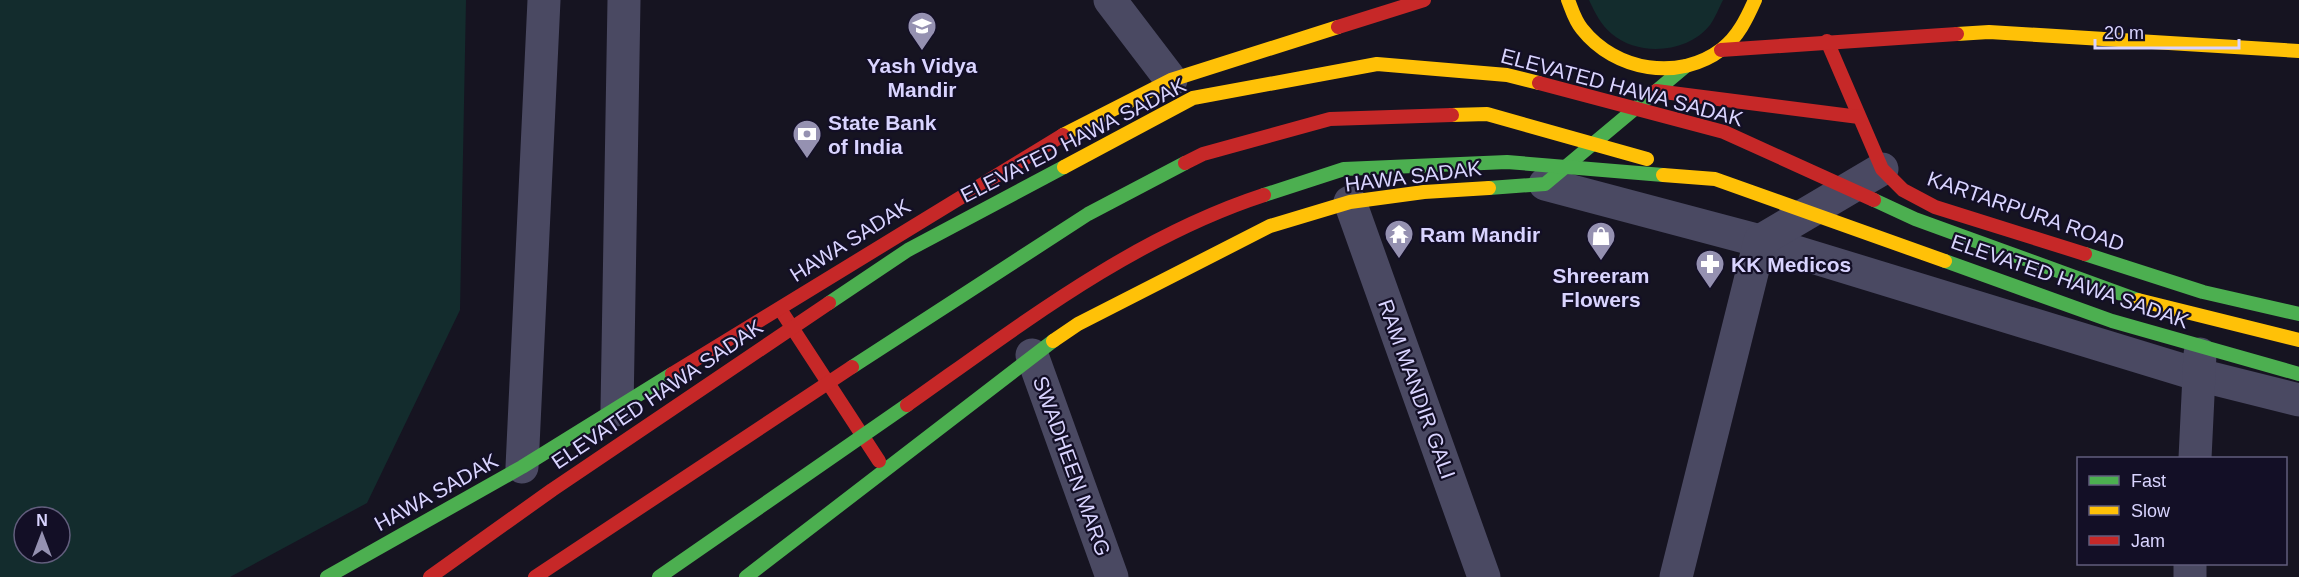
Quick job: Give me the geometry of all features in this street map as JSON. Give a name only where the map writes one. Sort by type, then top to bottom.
[{"type":"main road","name":"HAWA SADAK","points":[[327,577],[522,467],[617,410],[1039,148],[1171,80],[1424,0]]},
{"type":"main road","points":[[1568,0],[1581,28],[1604,51],[1631,65],[1662,70],[1686,66],[1721,50],[1827,41],[1989,32],[2299,51]]},
{"type":"main road","points":[[1721,50],[1743,27],[1755,0]]},
{"type":"main road","name":"KARTARPURA ROAD","points":[[1827,41],[1882,169],[1903,190],[1935,207],[2203,292],[2299,315]]},
{"type":"main road","name":"ELEVATED HAWA SADAK","points":[[430,577],[552,490],[898,257],[1018,190],[1193,98],[1377,63],[1507,75],[1724,132],[1915,219],[2106,288],[2299,340]]},
{"type":"main road","points":[[1545,184],[1686,66]]},
{"type":"main road","points":[[1656,91],[1859,117]]},
{"type":"main road","points":[[535,577],[930,315],[1088,214],[1203,154],[1330,119],[1487,114],[1715,179]]},
{"type":"main road","name":"ELEVATED HAWA SADAK","points":[[659,577],[733,528],[1074,287],[1215,212],[1344,168],[1506,162],[1715,179],[2112,321],[2299,374]]},
{"type":"main road","name":"HAWA SADAK","points":[[746,577],[1032,356],[1078,324],[1270,226],[1350,202],[1424,192],[1545,184]]},
{"type":"main road","points":[[780,309],[885,470]]},
{"type":"street","points":[[522,467],[544,0]]},
{"type":"street","points":[[617,410],[624,0]]},
{"type":"street","points":[[1110,0],[1171,80]]},
{"type":"street","points":[[1676,577],[1760,241],[1882,169]]},
{"type":"street","points":[[1545,184],[1760,241],[2199,375],[2299,400]]},
{"type":"street","name":"RAM MANDIR GALI","points":[[1350,202],[1484,577]]},
{"type":"street","points":[[2195,457],[2203,292]]},
{"type":"street","name":"SWADHEEN MARG","points":[[1032,356],[1112,577]]},
{"type":"green space","points":[[0,0],[466,0],[460,310],[367,503],[230,577],[0,577]]},
{"type":"green space","points":[[1589,0],[1723,0],[1712,22],[1701,34],[1676,46],[1649,49],[1623,41],[1612,34],[1601,23]]},
{"type":"traffic: fast","points":[[1489,188],[1545,184],[1686,66]]},
{"type":"traffic: fast","points":[[1264,195],[1344,169],[1507,162],[1663,175]]},
{"type":"traffic: fast","points":[[852,367],[1088,214],[1185,163]]},
{"type":"traffic: fast","points":[[829,303],[908,250],[1064,167]]},
{"type":"traffic: fast","points":[[1874,200],[1915,219],[2138,300]]},
{"type":"traffic: fast","points":[[2085,254],[2203,292],[2299,314]]},
{"type":"traffic: fast","points":[[1945,261],[2112,321],[2299,374]]},
{"type":"traffic: fast","points":[[746,577],[1053,341]]},
{"type":"traffic: fast","points":[[327,577],[522,467],[672,374]]},
{"type":"traffic: fast","points":[[659,577],[907,405]]},
{"type":"traffic: slow","points":[[1568,0],[1582,29],[1612,54],[1648,67],[1668,68],[1687,66],[1722,49],[1737,33],[1755,0]]},
{"type":"traffic: slow","points":[[1063,135],[1171,80],[1338,27]]},
{"type":"traffic: slow","points":[[1957,34],[1989,32],[2299,51]]},
{"type":"traffic: slow","points":[[1064,167],[1193,98],[1377,64],[1507,75],[1539,83]]},
{"type":"traffic: slow","points":[[1452,115],[1487,114],[1647,159]]},
{"type":"traffic: slow","points":[[1663,175],[1715,179],[1945,261]]},
{"type":"traffic: slow","points":[[1053,341],[1078,324],[1270,226],[1350,202],[1424,192],[1489,188]]},
{"type":"traffic: slow","points":[[2138,300],[2299,340]]},
{"type":"traffic: jam","points":[[1338,27],[1424,0]]},
{"type":"traffic: jam","points":[[1721,50],[1957,34]]},
{"type":"traffic: jam","points":[[1827,41],[1882,169],[1903,190],[1935,207],[2085,254]]},
{"type":"traffic: jam","points":[[1539,83],[1724,132],[1874,200]]},
{"type":"traffic: jam","points":[[1656,91],[1859,117]]},
{"type":"traffic: jam","points":[[1185,163],[1203,154],[1330,119],[1452,115]]},
{"type":"traffic: jam","points":[[672,374],[1063,135]]},
{"type":"traffic: jam","points":[[907,405],[1078,286],[1168,235],[1215,213],[1264,195]]},
{"type":"traffic: jam","points":[[430,577],[552,490],[829,303]]},
{"type":"traffic: jam","points":[[780,309],[879,461]]},
{"type":"traffic: jam","points":[[535,577],[852,367]]},
{"type":"place","name":"Yash Vidya Mandir","points":[[922,52]]},
{"type":"place","name":"State Bank of India","points":[[807,160]]},
{"type":"place","name":"Ram Mandir","points":[[1399,260]]},
{"type":"place","name":"Shreeram Flowers","points":[[1601,262]]},
{"type":"place","name":"KK Medicos","points":[[1710,290]]}]
